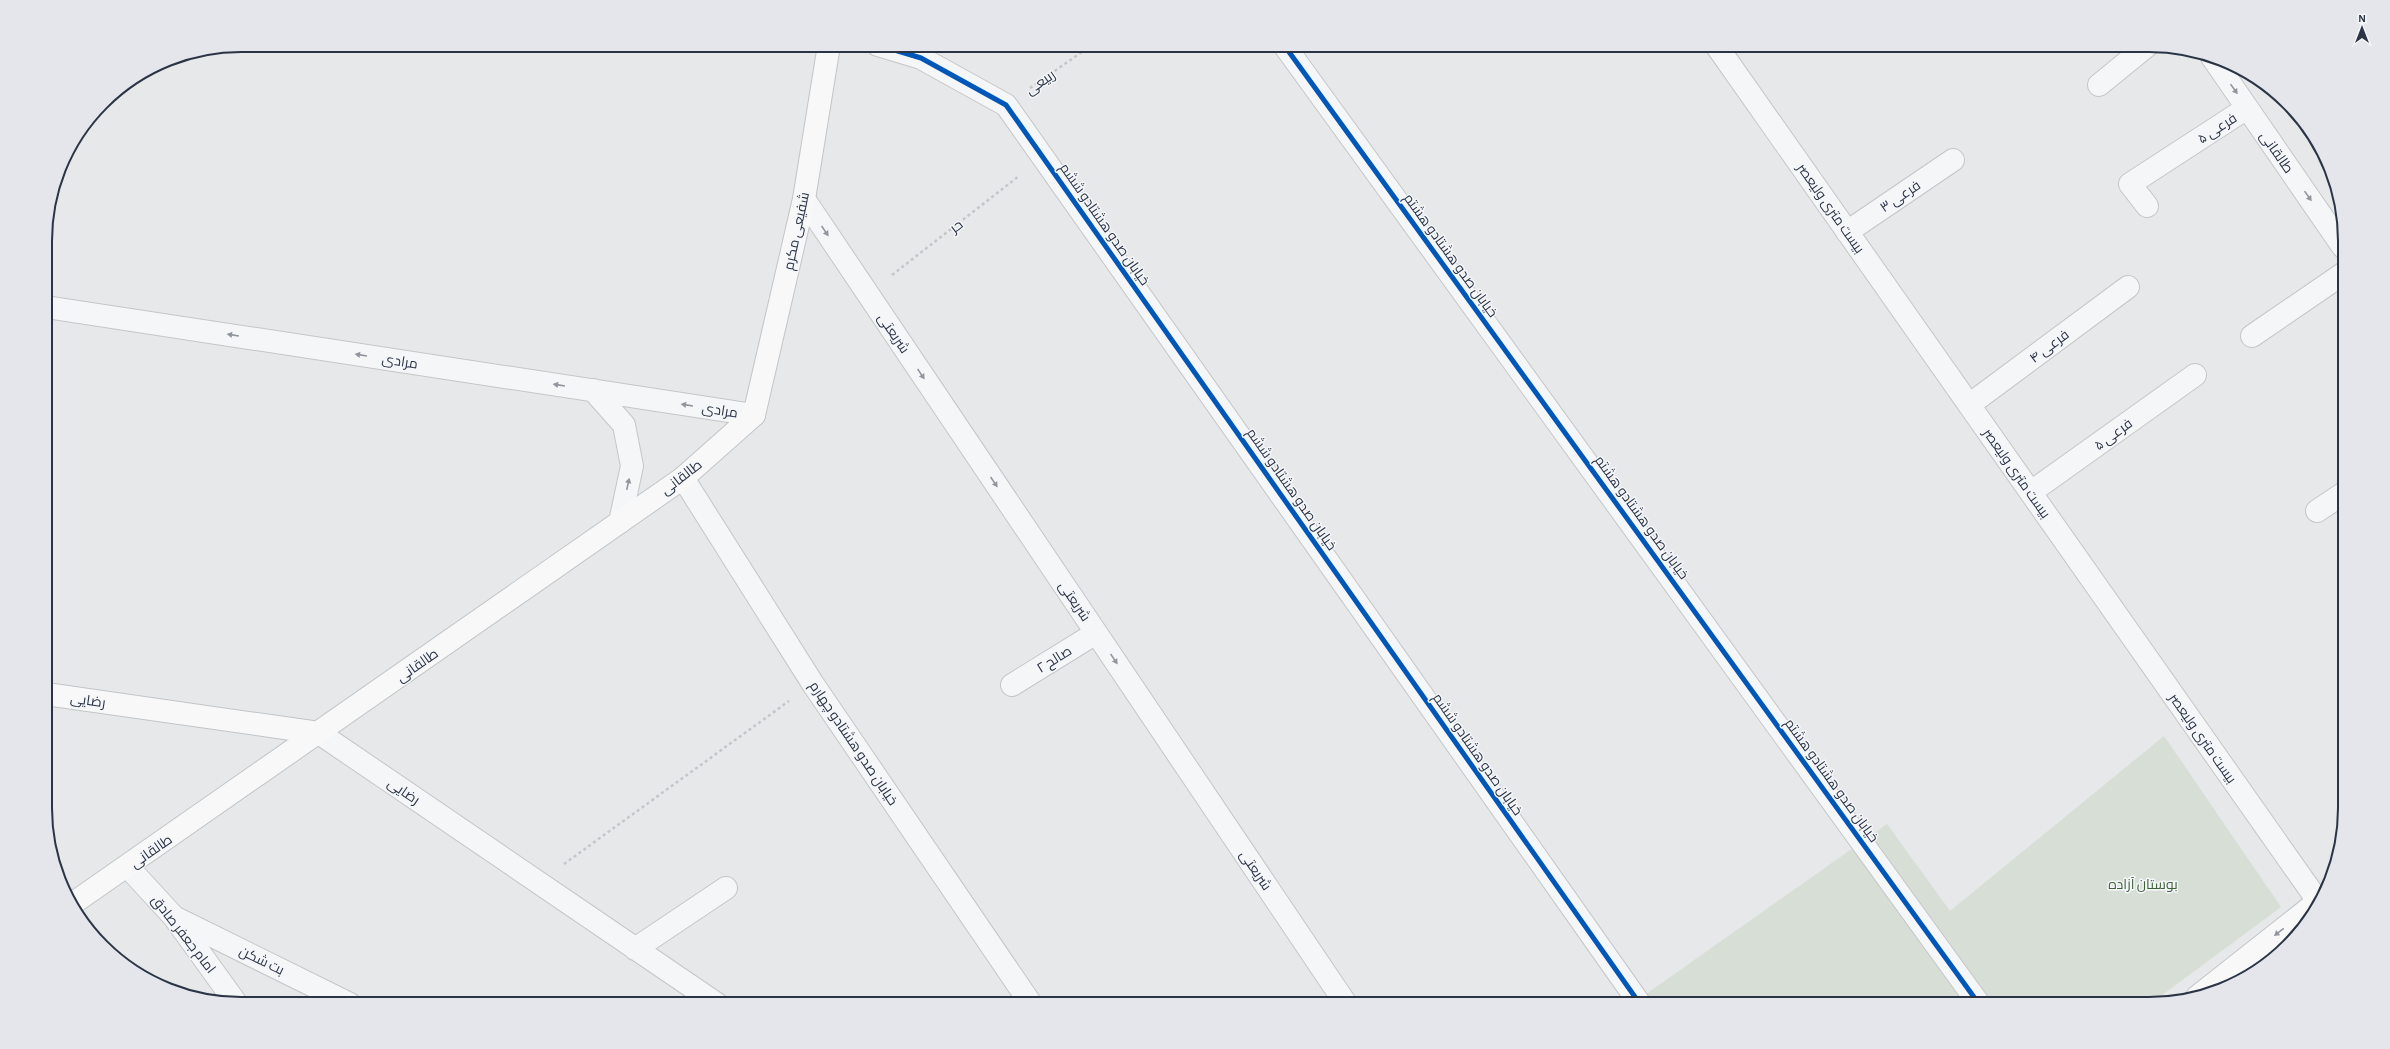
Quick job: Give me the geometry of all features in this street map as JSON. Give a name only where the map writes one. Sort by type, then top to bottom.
[{"type":"main road","name":"شفیعی مکرم","points":[[754,415],[804,199],[827,52]]},
{"type":"main road","name":"طالقانی","points":[[76,901],[128,867],[683,478],[754,415]]},
{"type":"main road","name":"رضایی","points":[[52,695],[319,733]]},
{"type":"main road","points":[[2207,988],[2308,909]]},
{"type":"street","name":"خیابان صدو هشتادو ششم","points":[[901,52],[921,58],[1006,105],[1635,997]]},
{"type":"street","name":"خیابان صدو هشتادو هشتم","points":[[1289,52],[1974,997]]},
{"type":"street","name":"بیست متری ولیعصر","points":[[1721,52],[2316,897]]},
{"type":"street","points":[[2099,85],[2139,52]]},
{"type":"street","name":"طالقانی","points":[[2217,65],[2338,240]]},
{"type":"street","name":"فرعی ۵","points":[[2147,206],[2130,184],[2247,108]]},
{"type":"street","name":"فرعی ۳","points":[[1847,232],[1953,160]]},
{"type":"street","name":"شریعتی","points":[[804,199],[1341,997]]},
{"type":"street","points":[[2252,336],[2338,277]]},
{"type":"street","name":"فرعی ۴","points":[[1969,405],[2128,287]]},
{"type":"street","name":"مرادی","points":[[52,307],[754,415]]},
{"type":"street","name":"فرعی ۵","points":[[2031,492],[2195,375]]},
{"type":"street","points":[[593,390],[624,426],[632,466],[620,522]]},
{"type":"street","name":"خیابان صدو هشتادو چهارم","points":[[683,478],[813,684],[1026,997]]},
{"type":"street","points":[[2317,511],[2338,497]]},
{"type":"street","name":"صالح ۲","points":[[1012,686],[1096,633]]},
{"type":"street","name":"رضایی","points":[[319,733],[707,997]]},
{"type":"street","name":"امام جعفر صادق","points":[[128,867],[174,917],[232,997]]},
{"type":"street","points":[[635,949],[726,888]]},
{"type":"street","name":"بت شکن","points":[[174,917],[336,997]]},
{"type":"path","points":[[538,883],[813,684]]},
{"type":"green space","name":"بوستان آزاده","points":[[2164,736],[2281,907],[2159,997],[1642,997],[1887,824],[1950,911]]},
{"type":"cycle path","points":[[901,52],[921,58],[1006,105],[1635,997]]},
{"type":"cycle path","points":[[1289,52],[1974,997]]}]
